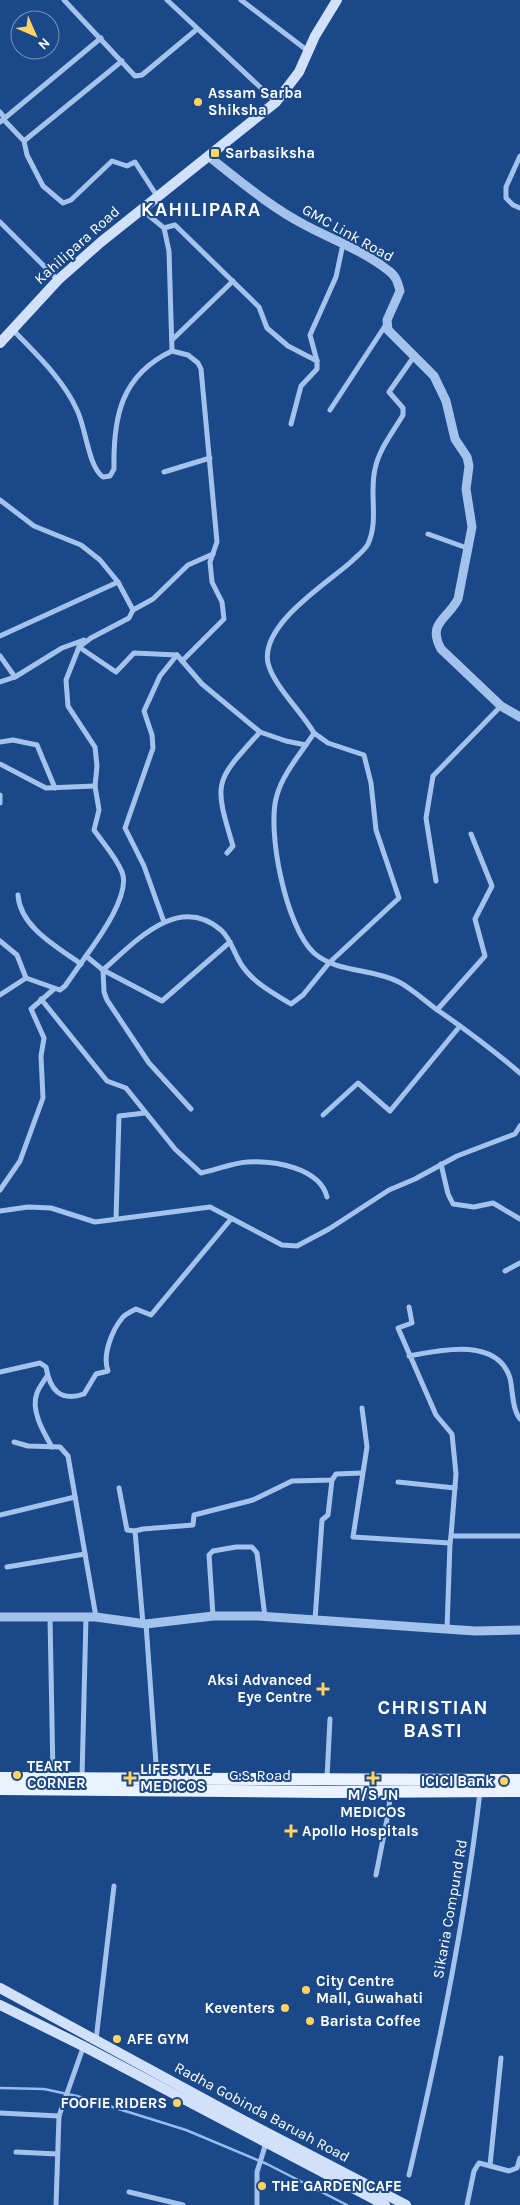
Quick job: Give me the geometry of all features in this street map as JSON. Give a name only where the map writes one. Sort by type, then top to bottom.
[{"type":"main road","name":"Kahilipara Road","points":[[0,343],[58,280],[140,209],[276,102],[298,72],[315,36],[337,0]]},
{"type":"main road","name":"G.S. Road","points":[[0,1778],[520,1780]]},
{"type":"main road","name":"G.S. Road","points":[[0,1789],[520,1791]]},
{"type":"main road","name":"Radha Gobinda Baruah Road","points":[[0,1988],[266,2142],[385,2205]]},
{"type":"main road","points":[[0,1996],[27,2004]]},
{"type":"main road","points":[[0,1996],[20,2015]]},
{"type":"main road","name":"Radha Gobinda Baruah Road","points":[[0,2005],[20,2015],[89,2041],[406,2205]]},
{"type":"street","points":[[64,0],[135,76],[142,76],[196,30]]},
{"type":"street","points":[[167,0],[196,30],[276,102]]},
{"type":"street","points":[[241,0],[309,52]]},
{"type":"street","points":[[3,120],[101,38]]},
{"type":"street","points":[[24,141],[122,61]]},
{"type":"street","points":[[0,112],[3,120],[24,141],[27,155],[43,186],[64,203],[71,200],[112,161],[127,166],[135,162],[157,196]]},
{"type":"street","name":"GMC Link Road","points":[[208,156],[250,190],[303,225],[343,244],[391,272],[397,280],[400,291],[387,323]]},
{"type":"street","points":[[520,156],[506,187],[506,198],[513,205],[520,208]]},
{"type":"street","points":[[140,209],[164,228],[169,250],[172,351]]},
{"type":"street","points":[[0,222],[58,280]]},
{"type":"street","points":[[164,228],[175,225],[259,307],[268,328],[288,346],[317,362]]},
{"type":"street","points":[[291,424],[301,386],[317,369],[310,335],[336,277],[343,244]]},
{"type":"street","points":[[172,340],[233,281]]},
{"type":"street","points":[[387,323],[388,330],[434,376],[442,390],[455,439],[467,457],[469,466],[466,489],[472,527],[458,599],[454,608],[442,619],[436,630],[436,639],[441,649],[501,706],[520,716]]},
{"type":"street","points":[[330,410],[387,323]]},
{"type":"street","points":[[12,330],[60,380],[70,396],[84,427],[93,464],[96,471],[103,477],[110,476],[114,469],[115,433],[118,413],[125,396],[138,375],[152,360],[172,351],[188,355],[198,363],[201,369],[217,542],[210,562],[212,582],[222,602],[224,619],[182,661]]},
{"type":"street","points":[[103,970],[144,935],[164,922],[183,916],[198,917],[221,930],[230,942],[243,967],[264,986],[292,1004],[303,995],[329,963],[399,898],[376,830],[372,783],[364,755],[328,743],[314,733],[273,675],[268,661],[271,642],[296,606],[333,579],[367,546],[374,516],[373,483],[375,467],[381,451],[403,415],[403,408],[389,392],[415,355]]},
{"type":"street","points":[[164,472],[210,458]]},
{"type":"street","points":[[0,500],[34,526],[81,545],[100,560],[118,582],[133,610]]},
{"type":"street","points":[[428,534],[467,548]]},
{"type":"street","points":[[0,682],[15,677],[62,648],[91,638],[129,618],[133,610],[153,599],[188,564],[213,554]]},
{"type":"street","points":[[0,636],[118,582]]},
{"type":"street","points":[[0,941],[17,955],[26,978],[60,990],[81,964],[117,907],[122,893],[123,874],[94,830],[98,810],[95,786],[97,766],[95,747],[68,706],[66,680],[79,647],[91,638]]},
{"type":"street","points":[[79,647],[116,672],[134,653],[177,655],[202,684],[260,732],[286,741],[306,745]]},
{"type":"street","points":[[164,922],[144,866],[125,828],[153,748],[152,735],[144,711],[160,676],[177,655]]},
{"type":"street","points":[[0,656],[15,677]]},
{"type":"street","points":[[436,881],[426,818],[433,776],[501,706]]},
{"type":"street","points":[[227,854],[233,846],[223,816],[220,798],[221,783],[229,765],[260,732]]},
{"type":"street","points":[[314,733],[276,795],[275,834],[278,861],[285,899],[302,938],[313,952],[329,963],[387,977],[401,983],[520,1073]]},
{"type":"street","points":[[0,742],[13,740],[37,745],[55,788]]},
{"type":"street","points":[[0,764],[46,788],[95,786]]},
{"type":"street","points":[[0,795],[0,803]]},
{"type":"street","points":[[437,1010],[485,956],[475,919],[492,886],[471,834]]},
{"type":"street","points":[[18,895],[25,918],[38,931],[81,964]]},
{"type":"street","points":[[86,956],[103,970],[162,1001],[230,942]]},
{"type":"street","points":[[103,970],[104,992],[107,1000],[149,1063],[191,1109]]},
{"type":"street","points":[[0,995],[26,978]]},
{"type":"street","points":[[0,1190],[20,1161],[43,1098],[41,1056],[44,1038],[31,1009],[54,989]]},
{"type":"street","points":[[41,999],[107,1082],[126,1088],[175,1149],[201,1173],[245,1162],[267,1162],[314,1177],[324,1186],[327,1197]]},
{"type":"street","points":[[323,1115],[358,1083],[390,1111],[460,1026]]},
{"type":"street","points":[[116,1220],[119,1116],[145,1113]]},
{"type":"street","points":[[0,1211],[28,1207],[51,1208],[95,1222],[210,1208],[282,1245],[297,1246],[329,1229],[389,1190],[415,1179],[441,1164],[515,1134],[520,1126]]},
{"type":"street","points":[[441,1164],[448,1194],[453,1204],[474,1207],[493,1203],[520,1219]]},
{"type":"street","points":[[0,1372],[40,1363],[46,1367],[47,1376],[55,1391],[62,1397],[73,1398],[84,1394],[96,1374],[108,1371],[105,1364],[111,1337],[123,1316],[136,1309],[151,1315],[231,1219]]},
{"type":"street","points":[[505,1271],[520,1263]]},
{"type":"street","points":[[410,1307],[412,1323],[398,1328],[436,1415],[452,1434],[456,1474],[450,1542],[446,1629]]},
{"type":"street","points":[[409,1356],[440,1350],[485,1351],[499,1362],[509,1375],[516,1412],[520,1419]]},
{"type":"street","points":[[47,1376],[36,1394],[36,1401],[39,1423],[52,1447]]},
{"type":"street","points":[[362,1408],[367,1447],[353,1538],[450,1542]]},
{"type":"street","points":[[14,1442],[28,1446],[60,1448],[68,1456],[96,1617]]},
{"type":"street","points":[[315,1620],[322,1520],[328,1516],[332,1480],[336,1474],[362,1473]]},
{"type":"street","points":[[119,1488],[127,1530],[135,1531],[143,1528],[193,1525],[194,1515],[253,1500],[292,1481],[332,1480]]},
{"type":"street","points":[[398,1482],[455,1488]]},
{"type":"street","points":[[0,1515],[75,1497]]},
{"type":"street","points":[[135,1531],[145,1624],[157,1779]]},
{"type":"street","points":[[451,1536],[520,1536]]},
{"type":"street","points":[[213,1616],[209,1556],[213,1551],[236,1547],[252,1548],[257,1553],[265,1617]]},
{"type":"street","points":[[7,1567],[85,1554]]},
{"type":"street","points":[[0,1617],[96,1617],[145,1624],[213,1616],[265,1617],[475,1631],[520,1630]]},
{"type":"street","points":[[50,1617],[53,1778]]},
{"type":"street","points":[[82,1778],[86,1617]]},
{"type":"street","points":[[327,1779],[330,1719]]},
{"type":"street","points":[[376,1875],[389,1809],[390,1792]]},
{"type":"street","name":"Sikaria Compund Rd","points":[[409,2175],[431,2080],[464,1916],[480,1792]]},
{"type":"street","points":[[56,2205],[59,2116],[67,2089],[89,2041],[114,1886]]},
{"type":"street","points":[[490,2165],[501,2058]]},
{"type":"street","points":[[0,2113],[59,2116]]},
{"type":"street","points":[[257,2205],[257,2172],[266,2142]]},
{"type":"street","points":[[16,2152],[57,2154]]},
{"type":"street","points":[[467,2205],[474,2171],[479,2163],[509,2171],[517,2168],[520,2158]]},
{"type":"street","points":[[129,2192],[183,2205]]},
{"type":"waterway","points":[[0,2088],[44,2089],[77,2096],[186,2130],[267,2164],[347,2205]]},
{"type":"place","name":"Assam Sarba Shiksha","points":[[198,102]]},
{"type":"place","name":"Sarbasiksha","points":[[215,153]]},
{"type":"place","name":"Aksi Advanced Eye Centre","points":[[323,1689]]},
{"type":"place","name":"TEART CORNER","points":[[17,1775]]},
{"type":"place","name":"LIFESTYLE MEDICOS","points":[[130,1778]]},
{"type":"place","name":"M/S JN MEDICOS","points":[[373,1778]]},
{"type":"place","name":"ICICI Bank","points":[[504,1781]]},
{"type":"place","name":"Apollo Hospitals","points":[[291,1831]]},
{"type":"place","name":"City Centre Mall, Guwahati","points":[[306,1990]]},
{"type":"place","name":"Keventers","points":[[285,2008]]},
{"type":"place","name":"Barista Coffee","points":[[310,2021]]},
{"type":"place","name":"AFE GYM","points":[[117,2039]]},
{"type":"place","name":"FOOFIE RIDERS","points":[[177,2103]]},
{"type":"place","name":"THE GARDEN CAFE","points":[[262,2186]]},
{"type":"district","name":"KAHILIPARA","points":[[201,209]]},
{"type":"district","name":"CHRISTIAN BASTI","points":[[433,1718]]}]
